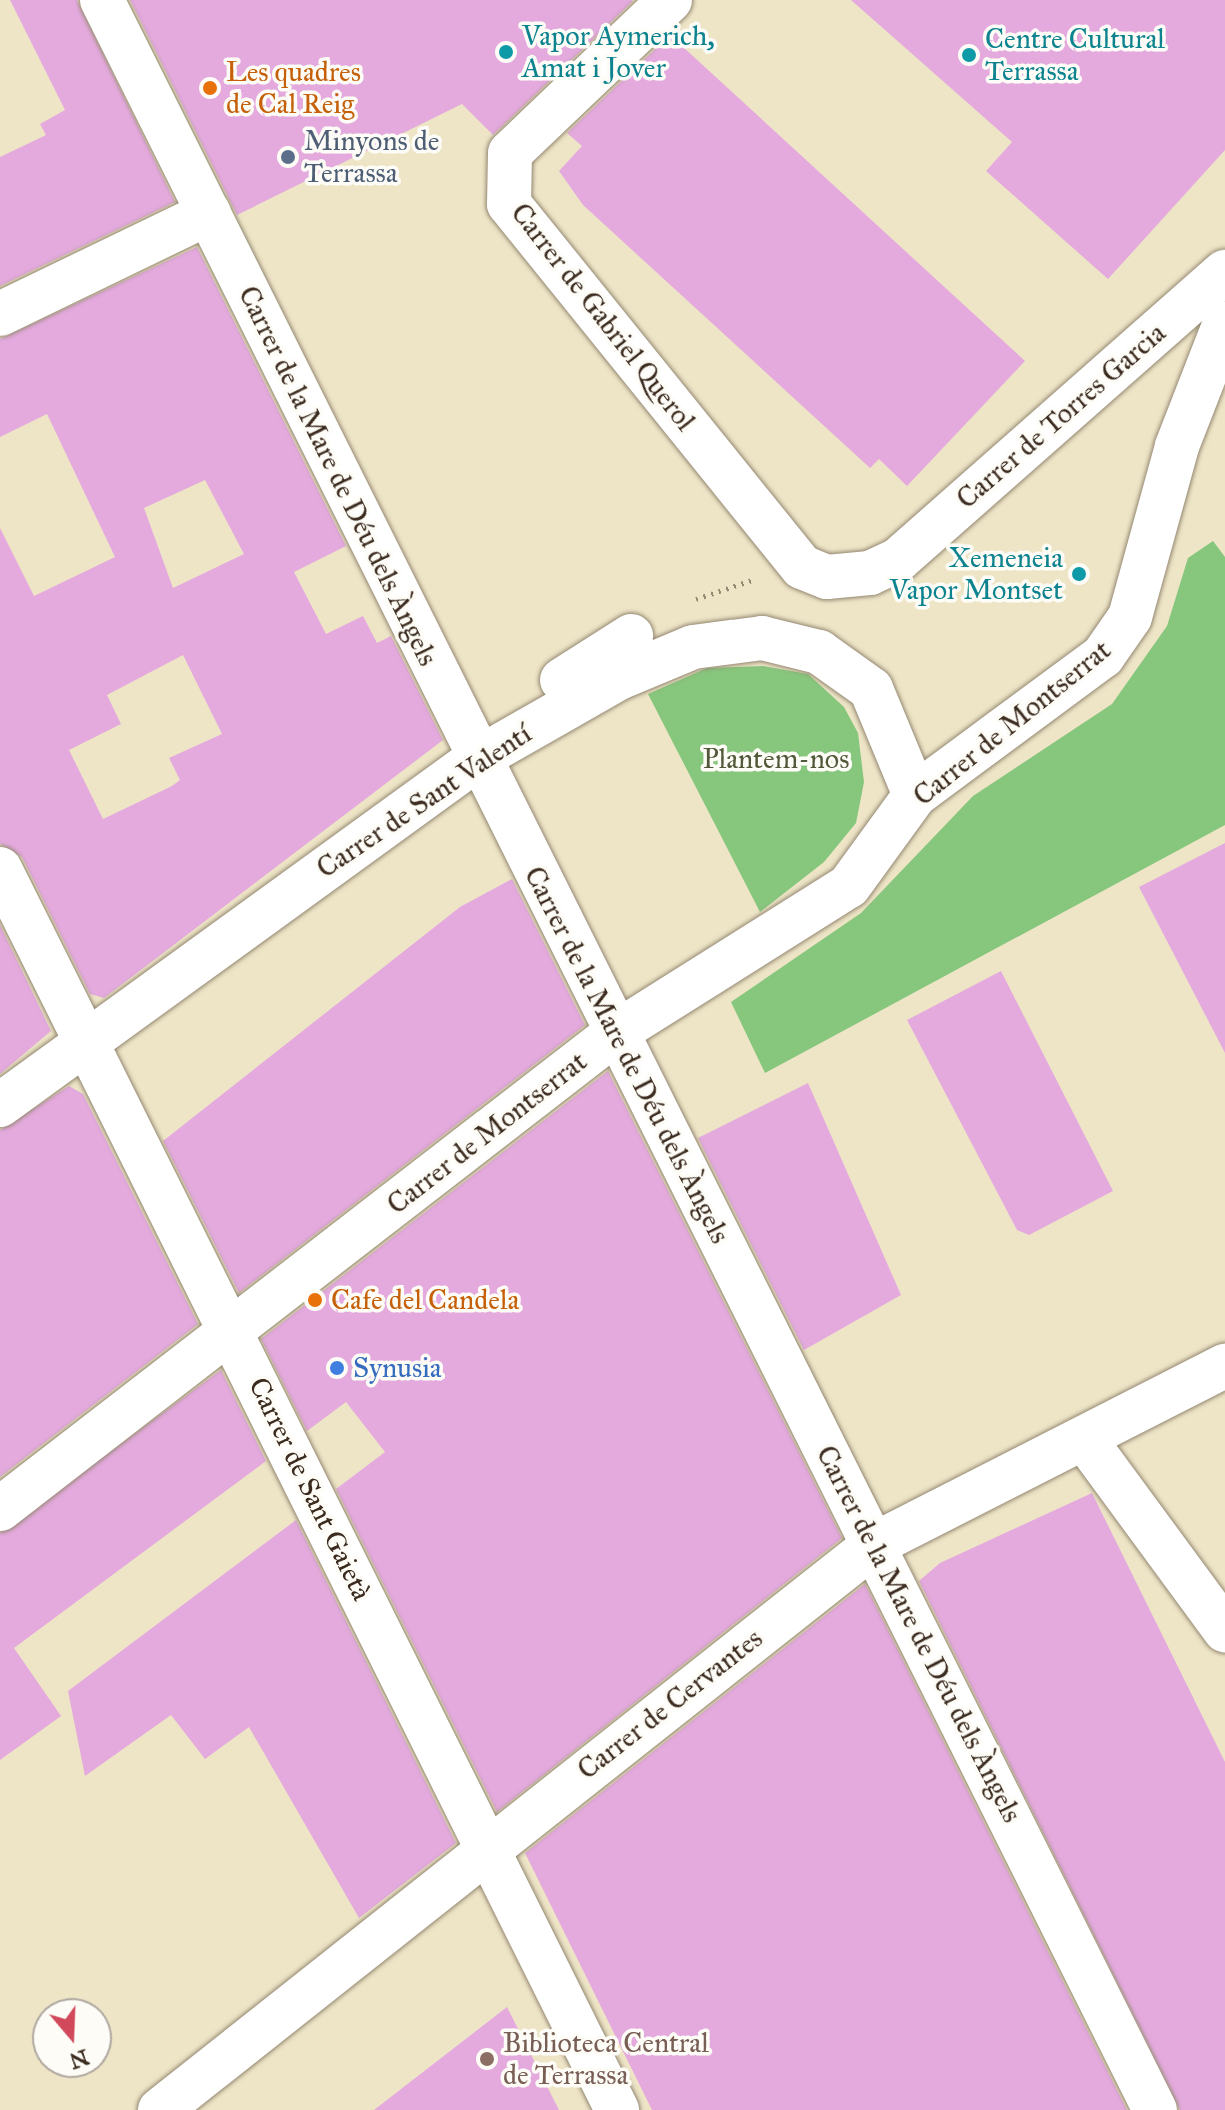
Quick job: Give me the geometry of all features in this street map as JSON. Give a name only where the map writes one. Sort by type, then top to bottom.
[{"type":"street","name":"Carrer de la Mare de Déu dels Àngels","points":[[102,0],[477,759],[875,1544],[1155,2110]]},
{"type":"street","name":"Carrer de Gabriel Querol","points":[[670,0],[510,153],[509,204],[802,567],[827,577],[870,573],[898,560]]},
{"type":"street","points":[[0,314],[209,213]]},
{"type":"street","name":"Carrer de Torres Garcia","points":[[898,560],[1225,272]]},
{"type":"street","name":"Carrer de Montserrat","points":[[0,1509],[617,1032],[849,886],[915,795],[1077,677],[1119,636],[1177,446],[1225,323]]},
{"type":"street","points":[[540,694],[631,636]]},
{"type":"street","name":"Carrer de Sant Valentí","points":[[0,1105],[84,1039],[477,759],[619,678],[693,647],[762,638],[819,652],[871,689],[915,795]]},
{"type":"street","name":"Carrer de Sant Gaietà","points":[[0,869],[234,1329],[488,1855],[617,2110]]},
{"type":"street","name":"Carrer de Cervantes","points":[[160,2110],[488,1855],[516,1825],[875,1544],[1086,1441],[1225,1366]]},
{"type":"street","points":[[1086,1441],[1225,1630]]},
{"type":"green space","points":[[1213,541],[1225,557],[1225,825],[765,1073],[731,1002],[861,913],[973,796],[1112,704],[1167,626],[1188,558]]},
{"type":"green space","name":"Plantem-nos","points":[[763,666],[808,674],[844,707],[858,733],[864,782],[856,823],[824,862],[760,912],[648,694],[707,668]]},
{"type":"building","points":[[10,0],[77,0],[175,202],[0,286],[0,157],[46,135],[40,124],[65,110]]},
{"type":"building","name":"Minyons de Terrassa","points":[[130,0],[633,1],[493,135],[462,104],[237,215]]},
{"type":"building","points":[[851,0],[1225,0],[1225,150],[1108,279],[986,171],[1012,142]]},
{"type":"building","points":[[670,35],[1025,361],[907,486],[879,459],[870,468],[583,205],[559,171],[582,146],[567,133]]},
{"type":"building","points":[[197,247],[346,546],[294,572],[326,634],[363,616],[377,643],[391,636],[443,740],[104,998],[90,994],[22,857],[0,844],[0,528],[34,596],[115,557],[47,414],[0,437],[0,339]],"holes":[[[205,480],[244,554],[173,588],[144,508]],[[183,655],[222,734],[169,758],[180,780],[172,786],[103,819],[69,750],[121,724],[107,695]]]},
{"type":"building","points":[[1225,843],[1225,1053],[1139,887]]},
{"type":"building","points":[[512,879],[585,1025],[239,1293],[163,1141],[460,907]]},
{"type":"building","points":[[0,925],[51,1031],[0,1074]]},
{"type":"building","points":[[1001,971],[1113,1191],[1029,1235],[1017,1230],[907,1020]]},
{"type":"building","points":[[608,1071],[842,1538],[497,1812],[336,1489],[385,1452],[346,1402],[307,1431],[261,1339]]},
{"type":"building","points":[[808,1083],[901,1295],[804,1350],[698,1138]]},
{"type":"building","points":[[69,1086],[83,1094],[198,1324],[0,1477],[0,1130]]},
{"type":"building","points":[[221,1370],[266,1461],[14,1648],[61,1716],[0,1760],[0,1533]]},
{"type":"building","points":[[1092,1493],[1225,1762],[1225,2110],[1180,2110],[919,1581],[940,1563]]},
{"type":"building","points":[[296,1520],[456,1843],[359,1918],[249,1727],[205,1759],[171,1715],[85,1776],[68,1691]]},
{"type":"building","points":[[865,1584],[1127,2110],[652,2110],[525,1853]]},
{"type":"building","name":"Biblioteca Central de Terrassa","points":[[507,2007],[559,2110],[374,2110]]},
{"type":"place","name":"Vapor Aymerich, Amat i Jover","points":[[506,52]]},
{"type":"place","name":"Centre Cultural Terrassa","points":[[969,55]]},
{"type":"place","name":"Les quadres de Cal Reig","points":[[210,88]]},
{"type":"place","name":"Minyons de Terrassa","points":[[288,157]]},
{"type":"place","name":"Xemeneia Vapor Montset","points":[[1079,574]]},
{"type":"place","name":"Cafe del Candela","points":[[315,1300]]},
{"type":"place","name":"Synusia","points":[[337,1368]]},
{"type":"place","name":"Biblioteca Central de Terrassa","points":[[487,2059]]}]
